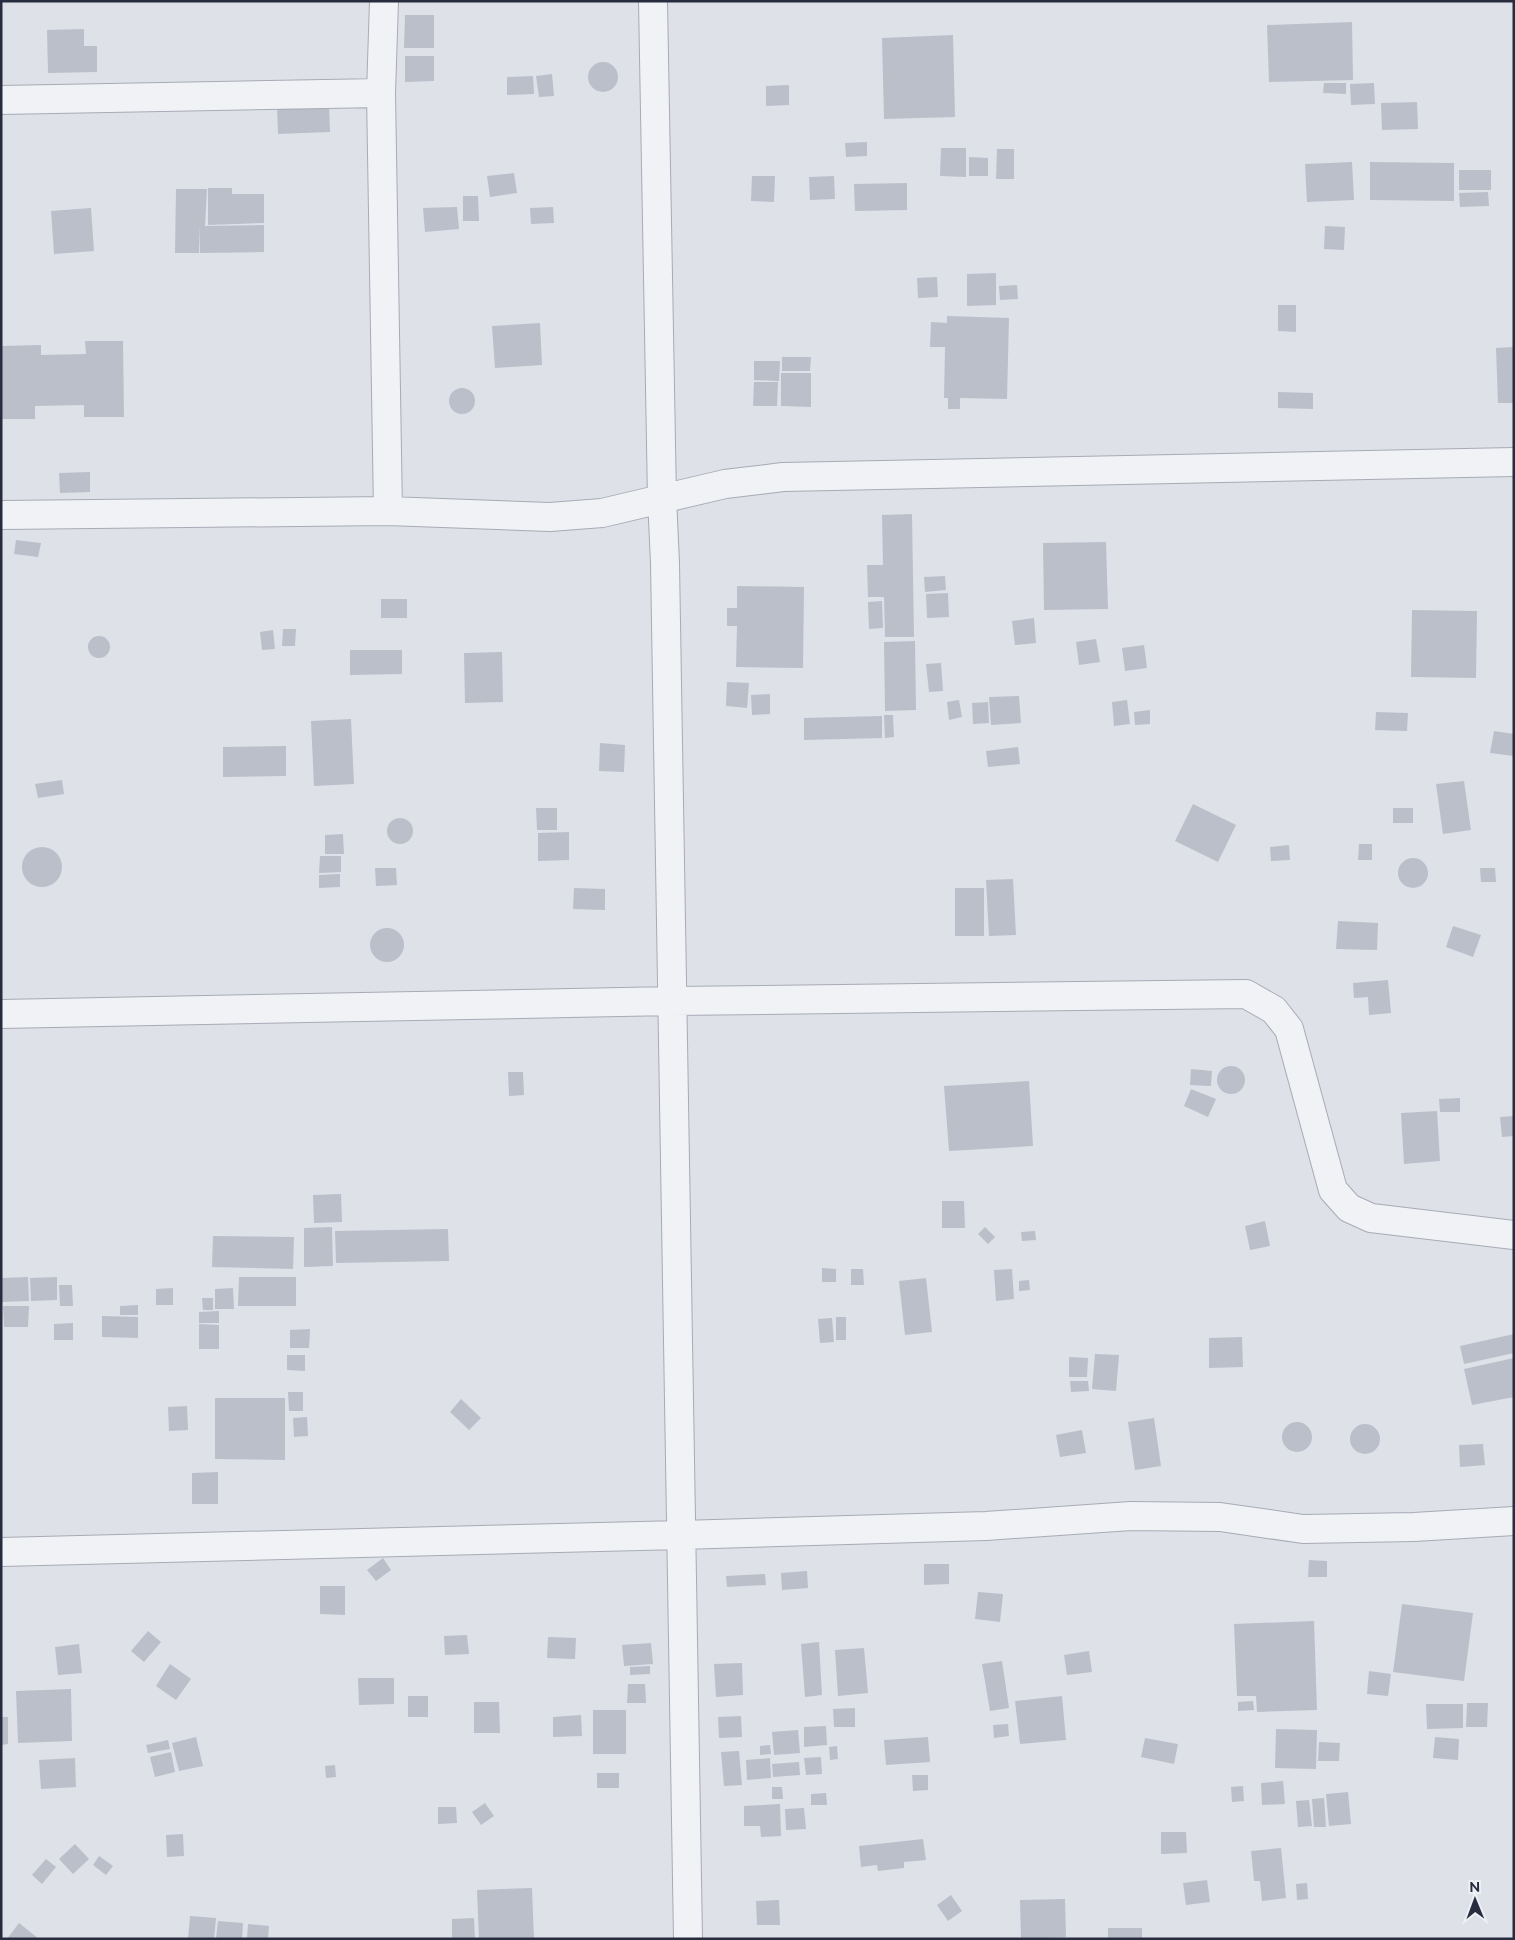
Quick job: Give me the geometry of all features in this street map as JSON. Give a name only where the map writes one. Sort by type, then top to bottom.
[{"type":"street","points":[[384,1],[380,93],[388,511]]},
{"type":"street","points":[[653,1],[662,498],[665,563],[688,1939]]},
{"type":"street","points":[[1,100],[380,93]]},
{"type":"street","points":[[1,515],[388,511],[550,517],[602,513],[725,484],[783,477],[1514,462]]},
{"type":"street","points":[[1,1014],[672,1001],[1246,994],[1274,1010],[1289,1028],[1333,1190],[1349,1208],[1371,1218],[1514,1235]]},
{"type":"street","points":[[1,1552],[986,1526],[1131,1516],[1220,1516],[1303,1529],[1414,1527],[1514,1521]]},
{"type":"building","points":[[405,15],[434,15],[434,48],[404,48]]},
{"type":"building","points":[[1352,22],[1353,80],[1269,82],[1267,25]]},
{"type":"building","points":[[84,29],[84,46],[97,46],[97,72],[48,73],[47,30]]},
{"type":"building","points":[[953,35],[955,117],[884,119],[882,38]]},
{"type":"building","points":[[405,56],[434,56],[434,81],[405,82]]},
{"type":"building","points":[[603,62],[614,66],[618,77],[614,88],[603,92],[592,88],[588,77],[592,66]]},
{"type":"building","points":[[552,74],[554,96],[539,97],[536,76]]},
{"type":"building","points":[[533,76],[534,94],[507,95],[507,77]]},
{"type":"building","points":[[1324,83],[1346,83],[1346,94],[1323,93]]},
{"type":"building","points":[[1374,83],[1375,104],[1351,105],[1350,84]]},
{"type":"building","points":[[789,85],[789,105],[766,106],[766,86]]},
{"type":"building","points":[[1417,102],[1418,129],[1382,130],[1381,103]]},
{"type":"building","points":[[329,105],[330,132],[278,134],[277,106]]},
{"type":"building","points":[[867,142],[867,156],[846,157],[845,143]]},
{"type":"building","points":[[941,148],[966,148],[966,177],[940,176]]},
{"type":"building","points":[[997,149],[1014,149],[1014,179],[996,179]]},
{"type":"building","points":[[969,157],[988,158],[988,176],[969,176]]},
{"type":"building","points":[[1352,162],[1354,200],[1307,202],[1305,164]]},
{"type":"building","points":[[1370,162],[1454,163],[1454,201],[1370,200]]},
{"type":"building","points":[[1459,170],[1491,170],[1491,190],[1459,190]]},
{"type":"building","points":[[514,173],[517,193],[490,197],[487,176]]},
{"type":"building","points":[[752,176],[775,176],[774,202],[751,201]]},
{"type":"building","points":[[834,176],[835,199],[810,200],[809,177]]},
{"type":"building","points":[[907,183],[907,210],[855,211],[854,184]]},
{"type":"building","points":[[208,188],[232,188],[232,194],[264,194],[264,223],[208,225]]},
{"type":"building","points":[[176,189],[207,189],[205,226],[264,225],[264,252],[200,253],[199,225],[199,253],[175,253]]},
{"type":"building","points":[[1488,192],[1489,206],[1460,207],[1459,193]]},
{"type":"building","points":[[463,196],[478,196],[479,221],[463,221]]},
{"type":"building","points":[[457,207],[459,229],[425,232],[423,208]]},
{"type":"building","points":[[553,207],[554,223],[531,224],[530,208]]},
{"type":"building","points":[[91,208],[94,251],[54,254],[51,211]]},
{"type":"building","points":[[1325,226],[1345,227],[1344,250],[1324,249]]},
{"type":"building","points":[[996,273],[996,305],[967,306],[967,274]]},
{"type":"building","points":[[937,277],[938,297],[918,298],[917,278]]},
{"type":"building","points":[[1017,285],[1018,299],[1000,300],[999,286]]},
{"type":"building","points":[[1278,305],[1296,305],[1296,332],[1278,331]]},
{"type":"building","points":[[947,316],[1009,318],[1007,399],[960,398],[960,409],[948,409],[948,398],[944,398],[945,347],[930,347],[931,322],[947,323]]},
{"type":"building","points":[[540,323],[542,365],[495,368],[492,326]]},
{"type":"building","points":[[85,341],[123,341],[124,417],[84,417],[84,405],[35,406],[35,419],[2,419],[1,346],[41,345],[41,355],[86,354]]},
{"type":"building","points":[[1514,347],[1514,403],[1498,403],[1496,348]]},
{"type":"building","points":[[782,357],[811,357],[810,371],[782,371]]},
{"type":"building","points":[[754,361],[780,361],[779,381],[754,380]]},
{"type":"building","points":[[781,373],[811,373],[811,407],[781,406]]},
{"type":"building","points":[[754,382],[778,382],[777,406],[753,406]]},
{"type":"building","points":[[462,388],[471,392],[475,401],[471,410],[462,414],[453,410],[449,401],[453,392]]},
{"type":"building","points":[[1278,392],[1313,393],[1313,409],[1278,408]]},
{"type":"building","points":[[90,472],[90,492],[60,493],[59,473]]},
{"type":"building","points":[[912,514],[914,637],[885,637],[884,597],[868,597],[867,565],[883,565],[882,515]]},
{"type":"building","points":[[16,540],[41,543],[38,557],[14,554]]},
{"type":"building","points":[[1106,542],[1108,609],[1044,610],[1043,543]]},
{"type":"building","points":[[945,576],[946,590],[925,592],[924,577]]},
{"type":"building","points":[[737,586],[804,587],[803,668],[736,667],[737,626],[727,626],[727,608],[737,608]]},
{"type":"building","points":[[948,593],[949,617],[927,618],[926,594]]},
{"type":"building","points":[[381,599],[407,599],[407,618],[381,618]]},
{"type":"building","points":[[882,601],[883,628],[869,629],[868,602]]},
{"type":"building","points":[[1412,610],[1477,611],[1476,678],[1411,677]]},
{"type":"building","points":[[1034,618],[1036,643],[1015,645],[1012,621]]},
{"type":"building","points":[[283,629],[296,629],[295,646],[282,646]]},
{"type":"building","points":[[273,630],[275,649],[262,650],[260,632]]},
{"type":"building","points":[[99,636],[109,643],[110,647],[103,657],[99,658],[89,651],[88,647],[95,637]]},
{"type":"building","points":[[1096,639],[1100,662],[1079,665],[1076,642]]},
{"type":"building","points":[[915,641],[916,710],[885,711],[884,642]]},
{"type":"building","points":[[1144,645],[1147,668],[1125,671],[1122,648]]},
{"type":"building","points":[[350,650],[402,650],[402,674],[350,675]]},
{"type":"building","points":[[502,652],[503,702],[465,703],[464,653]]},
{"type":"building","points":[[941,663],[943,691],[929,692],[926,664]]},
{"type":"building","points":[[727,682],[749,683],[747,708],[726,706]]},
{"type":"building","points":[[770,694],[770,714],[752,715],[751,695]]},
{"type":"building","points":[[1019,696],[1021,723],[991,725],[989,697]]},
{"type":"building","points":[[959,700],[962,717],[949,720],[947,702]]},
{"type":"building","points":[[1127,700],[1130,724],[1114,726],[1112,702]]},
{"type":"building","points":[[988,702],[989,723],[973,724],[972,703]]},
{"type":"building","points":[[1150,710],[1150,724],[1135,725],[1134,712]]},
{"type":"building","points":[[1376,712],[1408,713],[1407,731],[1375,730]]},
{"type":"building","points":[[884,715],[893,715],[894,737],[885,738]]},
{"type":"building","points":[[882,716],[882,738],[804,740],[804,718]]},
{"type":"building","points":[[351,719],[354,784],[314,786],[311,721]]},
{"type":"building","points":[[1494,731],[1514,734],[1514,756],[1490,753]]},
{"type":"building","points":[[600,743],[625,745],[624,772],[599,771]]},
{"type":"building","points":[[286,746],[286,776],[223,777],[223,747]]},
{"type":"building","points":[[1018,747],[1020,764],[988,767],[986,751]]},
{"type":"building","points":[[62,780],[64,794],[38,798],[35,784]]},
{"type":"building","points":[[1464,781],[1471,830],[1443,834],[1436,784]]},
{"type":"building","points":[[1193,804],[1236,825],[1218,862],[1175,841]]},
{"type":"building","points":[[536,808],[557,808],[557,830],[537,830]]},
{"type":"building","points":[[1393,808],[1413,808],[1413,823],[1393,823]]},
{"type":"building","points":[[400,818],[409,822],[413,831],[409,840],[400,844],[391,840],[387,831],[391,822]]},
{"type":"building","points":[[569,832],[569,860],[538,861],[538,833]]},
{"type":"building","points":[[343,834],[344,854],[325,854],[325,835]]},
{"type":"building","points":[[1359,844],[1372,844],[1372,860],[1358,860]]},
{"type":"building","points":[[1289,845],[1290,860],[1271,861],[1270,847]]},
{"type":"building","points":[[46,847],[53,850],[59,856],[62,867],[61,875],[53,884],[46,887],[38,887],[31,884],[23,875],[22,863],[25,856],[34,848]]},
{"type":"building","points":[[320,856],[341,856],[341,872],[319,873]]},
{"type":"building","points":[[1413,858],[1424,862],[1428,873],[1424,884],[1413,888],[1402,884],[1398,873],[1402,862]]},
{"type":"building","points":[[375,868],[396,868],[397,885],[376,886]]},
{"type":"building","points":[[1480,868],[1495,868],[1496,882],[1481,882]]},
{"type":"building","points":[[340,874],[340,887],[319,888],[319,875]]},
{"type":"building","points":[[1013,879],[1016,935],[989,936],[986,880]]},
{"type":"building","points":[[574,888],[605,889],[605,910],[573,909]]},
{"type":"building","points":[[955,888],[984,888],[984,936],[955,936]]},
{"type":"building","points":[[1338,921],[1378,923],[1377,950],[1336,949]]},
{"type":"building","points":[[1453,926],[1481,935],[1473,957],[1446,947]]},
{"type":"building","points":[[387,928],[399,933],[404,945],[399,957],[387,962],[375,957],[370,945],[375,933]]},
{"type":"building","points":[[1388,980],[1391,1013],[1369,1015],[1368,997],[1354,998],[1353,983]]},
{"type":"building","points":[[1231,1066],[1241,1070],[1245,1080],[1241,1090],[1231,1094],[1221,1090],[1217,1080],[1221,1070]]},
{"type":"building","points":[[1191,1069],[1212,1071],[1211,1086],[1190,1085]]},
{"type":"building","points":[[508,1072],[523,1072],[524,1095],[509,1096]]},
{"type":"building","points":[[1029,1081],[1033,1146],[949,1151],[944,1086]]},
{"type":"building","points":[[1191,1089],[1216,1099],[1208,1117],[1184,1106]]},
{"type":"building","points":[[1460,1098],[1460,1112],[1440,1112],[1439,1099]]},
{"type":"building","points":[[1437,1111],[1440,1161],[1404,1164],[1401,1113]]},
{"type":"building","points":[[1514,1116],[1514,1136],[1502,1137],[1500,1117]]},
{"type":"building","points":[[341,1194],[342,1222],[314,1223],[313,1195]]},
{"type":"building","points":[[942,1201],[964,1201],[965,1228],[942,1228]]},
{"type":"building","points":[[1265,1221],[1270,1246],[1250,1250],[1245,1226]]},
{"type":"building","points":[[332,1227],[333,1266],[304,1267],[304,1228]]},
{"type":"building","points":[[985,1227],[995,1237],[988,1244],[978,1234]]},
{"type":"building","points":[[448,1229],[449,1261],[336,1263],[335,1231]]},
{"type":"building","points":[[1035,1231],[1036,1240],[1022,1241],[1021,1232]]},
{"type":"building","points":[[213,1236],[294,1237],[293,1269],[212,1267]]},
{"type":"building","points":[[822,1268],[836,1269],[836,1282],[822,1282]]},
{"type":"building","points":[[851,1269],[863,1269],[864,1285],[851,1285]]},
{"type":"building","points":[[1012,1269],[1014,1299],[996,1301],[994,1270]]},
{"type":"building","points":[[28,1277],[29,1301],[1,1302],[1,1278]]},
{"type":"building","points":[[57,1277],[57,1300],[31,1301],[30,1278]]},
{"type":"building","points":[[239,1277],[296,1277],[296,1306],[238,1306]]},
{"type":"building","points":[[926,1278],[932,1332],[905,1335],[899,1281]]},
{"type":"building","points":[[1029,1280],[1030,1290],[1019,1291],[1019,1281]]},
{"type":"building","points":[[59,1285],[72,1285],[73,1306],[60,1306]]},
{"type":"building","points":[[173,1288],[173,1305],[156,1305],[156,1289]]},
{"type":"building","points":[[233,1288],[234,1309],[215,1309],[215,1289]]},
{"type":"building","points":[[202,1298],[213,1298],[213,1310],[203,1310]]},
{"type":"building","points":[[138,1305],[138,1315],[120,1315],[120,1306]]},
{"type":"building","points":[[3,1306],[29,1306],[28,1327],[4,1327]]},
{"type":"building","points":[[219,1311],[219,1323],[199,1323],[199,1312]]},
{"type":"building","points":[[102,1316],[138,1317],[138,1338],[102,1337]]},
{"type":"building","points":[[836,1317],[846,1317],[846,1340],[836,1340]]},
{"type":"building","points":[[832,1318],[834,1342],[820,1343],[818,1319]]},
{"type":"building","points":[[73,1323],[73,1340],[54,1340],[54,1324]]},
{"type":"building","points":[[199,1324],[219,1325],[219,1349],[199,1349]]},
{"type":"building","points":[[310,1329],[309,1348],[290,1348],[290,1330]]},
{"type":"building","points":[[1514,1334],[1514,1353],[1464,1364],[1460,1346]]},
{"type":"building","points":[[1242,1337],[1243,1367],[1209,1368],[1209,1338]]},
{"type":"building","points":[[1095,1354],[1119,1355],[1116,1391],[1092,1389]]},
{"type":"building","points":[[287,1355],[305,1355],[305,1371],[287,1370]]},
{"type":"building","points":[[1069,1357],[1088,1358],[1087,1377],[1069,1377]]},
{"type":"building","points":[[1514,1358],[1514,1397],[1472,1405],[1464,1369]]},
{"type":"building","points":[[1070,1381],[1088,1381],[1089,1391],[1071,1392]]},
{"type":"building","points":[[288,1392],[303,1392],[303,1411],[289,1411]]},
{"type":"building","points":[[215,1398],[285,1398],[285,1460],[215,1459]]},
{"type":"building","points":[[461,1399],[481,1418],[469,1430],[450,1412]]},
{"type":"building","points":[[187,1406],[188,1430],[169,1431],[168,1407]]},
{"type":"building","points":[[307,1417],[308,1436],[294,1437],[293,1418]]},
{"type":"building","points":[[1154,1418],[1161,1466],[1135,1470],[1128,1422]]},
{"type":"building","points":[[1297,1422],[1308,1426],[1312,1437],[1308,1448],[1297,1452],[1286,1448],[1282,1437],[1286,1426]]},
{"type":"building","points":[[1365,1424],[1376,1428],[1380,1439],[1376,1450],[1365,1454],[1354,1450],[1350,1439],[1354,1428]]},
{"type":"building","points":[[1082,1430],[1086,1453],[1060,1457],[1056,1435]]},
{"type":"building","points":[[1483,1444],[1485,1465],[1460,1467],[1459,1445]]},
{"type":"building","points":[[218,1472],[218,1504],[192,1504],[192,1473]]},
{"type":"building","points":[[383,1558],[391,1570],[376,1581],[367,1570]]},
{"type":"building","points":[[1309,1560],[1327,1561],[1327,1577],[1308,1577]]},
{"type":"building","points":[[924,1564],[949,1564],[949,1584],[924,1585]]},
{"type":"building","points":[[807,1571],[808,1588],[782,1590],[781,1573]]},
{"type":"building","points":[[765,1574],[766,1585],[727,1587],[726,1576]]},
{"type":"building","points":[[320,1586],[345,1586],[345,1615],[320,1614]]},
{"type":"building","points":[[978,1592],[1003,1594],[1000,1622],[975,1619]]},
{"type":"building","points":[[1402,1604],[1473,1613],[1464,1681],[1393,1672]]},
{"type":"building","points":[[1314,1621],[1317,1710],[1257,1712],[1256,1696],[1237,1696],[1234,1624]]},
{"type":"building","points":[[148,1631],[161,1642],[144,1662],[131,1651]]},
{"type":"building","points":[[467,1635],[469,1654],[445,1655],[444,1636]]},
{"type":"building","points":[[548,1637],[576,1638],[575,1659],[547,1658]]},
{"type":"building","points":[[819,1642],[822,1695],[805,1697],[801,1644]]},
{"type":"building","points":[[651,1643],[653,1664],[624,1666],[622,1645]]},
{"type":"building","points":[[79,1644],[82,1673],[58,1675],[55,1647]]},
{"type":"building","points":[[864,1648],[868,1693],[838,1696],[835,1650]]},
{"type":"building","points":[[1089,1651],[1092,1672],[1067,1675],[1064,1655]]},
{"type":"building","points":[[1002,1661],[1009,1708],[990,1711],[982,1664]]},
{"type":"building","points":[[742,1663],[743,1695],[716,1697],[714,1664]]},
{"type":"building","points":[[170,1664],[191,1679],[176,1700],[156,1686]]},
{"type":"building","points":[[650,1666],[650,1674],[630,1675],[630,1667]]},
{"type":"building","points":[[1369,1671],[1391,1674],[1388,1696],[1367,1694]]},
{"type":"building","points":[[358,1678],[394,1678],[394,1704],[359,1705]]},
{"type":"building","points":[[628,1684],[645,1684],[646,1703],[627,1703]]},
{"type":"building","points":[[71,1689],[72,1741],[18,1743],[16,1691]]},
{"type":"building","points":[[408,1696],[428,1696],[428,1717],[408,1717]]},
{"type":"building","points":[[1062,1696],[1066,1740],[1020,1744],[1015,1701]]},
{"type":"building","points":[[1253,1701],[1254,1710],[1238,1711],[1238,1702]]},
{"type":"building","points":[[474,1702],[499,1702],[500,1733],[474,1733]]},
{"type":"building","points":[[1467,1703],[1488,1703],[1487,1727],[1466,1727]]},
{"type":"building","points":[[1426,1704],[1463,1704],[1463,1728],[1427,1729]]},
{"type":"building","points":[[855,1708],[855,1727],[834,1727],[833,1709]]},
{"type":"building","points":[[593,1710],[626,1710],[626,1754],[593,1754]]},
{"type":"building","points":[[581,1715],[582,1736],[553,1737],[553,1717]]},
{"type":"building","points":[[741,1716],[742,1737],[719,1738],[718,1717]]},
{"type":"building","points":[[1,1717],[8,1717],[8,1744],[1,1745]]},
{"type":"building","points":[[1008,1724],[1009,1736],[994,1738],[993,1725]]},
{"type":"building","points":[[826,1726],[827,1745],[804,1747],[804,1727]]},
{"type":"building","points":[[1276,1729],[1317,1730],[1316,1769],[1275,1768]]},
{"type":"building","points":[[798,1730],[800,1753],[774,1755],[772,1732]]},
{"type":"building","points":[[196,1737],[203,1766],[179,1771],[172,1743]]},
{"type":"building","points":[[928,1737],[930,1762],[886,1765],[884,1740]]},
{"type":"building","points":[[1435,1737],[1459,1739],[1458,1760],[1433,1758]]},
{"type":"building","points":[[1145,1738],[1178,1744],[1174,1764],[1141,1757]]},
{"type":"building","points":[[168,1740],[170,1749],[148,1753],[146,1745]]},
{"type":"building","points":[[1319,1742],[1340,1743],[1339,1761],[1318,1761]]},
{"type":"building","points":[[770,1745],[771,1754],[760,1755],[760,1746]]},
{"type":"building","points":[[837,1746],[838,1759],[830,1760],[829,1747]]},
{"type":"building","points":[[739,1751],[742,1785],[724,1786],[721,1752]]},
{"type":"building","points":[[171,1752],[175,1772],[155,1777],[150,1757]]},
{"type":"building","points":[[821,1757],[822,1774],[806,1775],[804,1758]]},
{"type":"building","points":[[75,1758],[76,1787],[41,1789],[39,1760]]},
{"type":"building","points":[[770,1758],[771,1778],[747,1780],[746,1760]]},
{"type":"building","points":[[799,1762],[800,1775],[773,1777],[772,1764]]},
{"type":"building","points":[[335,1765],[336,1777],[326,1778],[325,1766]]},
{"type":"building","points":[[597,1773],[619,1773],[619,1788],[597,1788]]},
{"type":"building","points":[[912,1775],[928,1775],[928,1790],[913,1791]]},
{"type":"building","points":[[1283,1781],[1285,1804],[1262,1805],[1261,1783]]},
{"type":"building","points":[[1243,1786],[1244,1801],[1232,1802],[1231,1787]]},
{"type":"building","points":[[772,1787],[782,1787],[783,1799],[772,1799]]},
{"type":"building","points":[[1348,1792],[1351,1824],[1329,1826],[1326,1794]]},
{"type":"building","points":[[826,1793],[827,1805],[811,1805],[811,1794]]},
{"type":"building","points":[[1324,1798],[1326,1827],[1314,1827],[1312,1799]]},
{"type":"building","points":[[1309,1800],[1312,1826],[1298,1827],[1296,1801]]},
{"type":"building","points":[[485,1803],[494,1816],[481,1825],[472,1812]]},
{"type":"building","points":[[780,1804],[781,1836],[761,1837],[760,1826],[744,1826],[744,1806]]},
{"type":"building","points":[[438,1807],[456,1807],[457,1823],[438,1824]]},
{"type":"building","points":[[804,1808],[806,1829],[786,1830],[785,1809]]},
{"type":"building","points":[[1161,1832],[1186,1832],[1187,1853],[1161,1854]]},
{"type":"building","points":[[183,1834],[184,1856],[167,1857],[166,1835]]},
{"type":"building","points":[[923,1839],[926,1860],[904,1862],[904,1868],[878,1871],[877,1865],[861,1867],[859,1846]]},
{"type":"building","points":[[75,1844],[89,1859],[73,1874],[59,1859]]},
{"type":"building","points":[[1281,1848],[1286,1898],[1262,1901],[1260,1881],[1254,1881],[1251,1851]]},
{"type":"building","points":[[99,1856],[113,1866],[106,1875],[93,1865]]},
{"type":"building","points":[[46,1859],[56,1867],[42,1884],[32,1875]]},
{"type":"building","points":[[1207,1880],[1210,1902],[1186,1905],[1183,1883]]},
{"type":"building","points":[[1307,1883],[1308,1899],[1297,1900],[1296,1884]]},
{"type":"building","points":[[532,1888],[534,1939],[479,1939],[477,1890]]},
{"type":"building","points":[[951,1895],[962,1911],[948,1921],[937,1905]]},
{"type":"building","points":[[1065,1899],[1066,1937],[1021,1939],[1020,1900]]},
{"type":"building","points":[[779,1900],[780,1925],[757,1925],[756,1901]]},
{"type":"building","points":[[190,1916],[216,1918],[214,1939],[188,1939]]},
{"type":"building","points":[[474,1918],[475,1939],[452,1939],[452,1919]]},
{"type":"building","points":[[218,1921],[243,1923],[242,1939],[216,1939]]},
{"type":"building","points":[[19,1923],[39,1939],[7,1939]]},
{"type":"building","points":[[248,1924],[269,1926],[268,1939],[247,1939]]},
{"type":"building","points":[[1108,1928],[1142,1928],[1142,1939],[1108,1939]]}]
